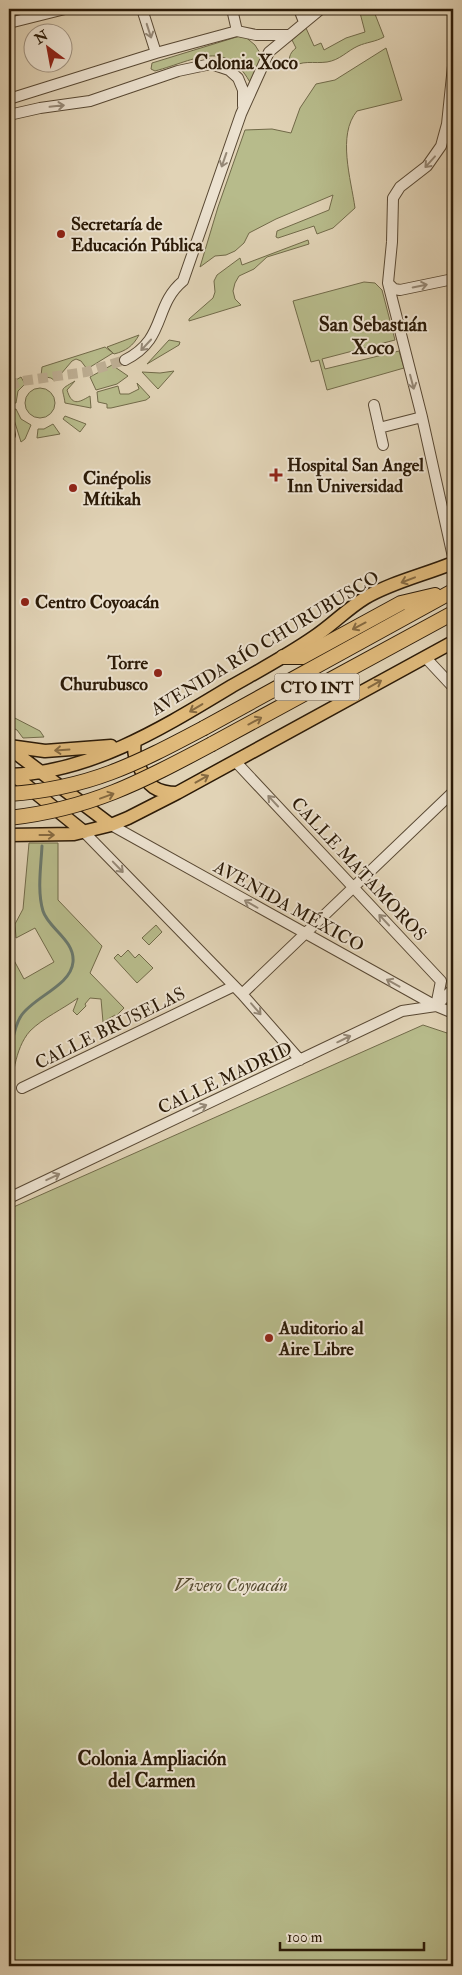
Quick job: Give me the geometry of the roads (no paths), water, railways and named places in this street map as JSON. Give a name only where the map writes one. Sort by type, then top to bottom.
[{"type":"highway","points":[[283,656],[302,656],[401,603],[453,591]]},
{"type":"highway","name":"CTO INT","points":[[9,794],[56,788],[115,772],[141,761],[453,591]]},
{"type":"highway","name":"CTO INT","points":[[9,818],[55,811],[108,796],[142,781],[453,613]]},
{"type":"main road","name":"AVENIDA RÍO CHURUBUSCO","points":[[11,774],[42,772],[132,743],[181,717],[283,656],[326,629],[356,604],[371,595],[453,563]]},
{"type":"main road","name":"CTO INT","points":[[9,835],[61,835],[84,832],[111,825],[177,793],[453,642]]},
{"type":"main road","points":[[9,747],[45,751],[132,743],[134,756],[145,780],[158,790],[177,793]]},
{"type":"main road","points":[[9,747],[111,825]]},
{"type":"main road","points":[[11,774],[84,832]]},
{"type":"street","points":[[9,23],[65,9]]},
{"type":"street","points":[[142,9],[156,53]]},
{"type":"street","points":[[232,9],[238,31]]},
{"type":"street","points":[[299,9],[304,22]]},
{"type":"street","points":[[240,114],[248,101],[269,52],[322,9]]},
{"type":"street","points":[[9,99],[156,53],[238,31],[256,35],[288,35]]},
{"type":"street","points":[[256,35],[269,52]]},
{"type":"street","points":[[9,115],[40,108],[90,101],[178,71],[211,64],[223,67],[238,78],[245,96],[183,281],[168,300],[159,323],[145,346],[125,360]]},
{"type":"street","points":[[453,66],[447,124],[441,146],[427,166],[400,187],[393,198],[392,242],[388,284],[422,418],[453,557]]},
{"type":"street","points":[[388,284],[394,289],[400,290],[453,279]]},
{"type":"street","points":[[374,405],[383,445]]},
{"type":"street","points":[[379,428],[422,418]]},
{"type":"street","points":[[9,430],[9,435]]},
{"type":"street","points":[[425,657],[453,687]]},
{"type":"street","name":"CALLE MATAMOROS","points":[[235,761],[441,981],[436,1006]]},
{"type":"street","points":[[242,994],[306,935],[453,792]]},
{"type":"street","name":"AVENIDA MÉXICO","points":[[111,825],[306,935],[436,1006],[453,1013]]},
{"type":"street","points":[[84,832],[242,994],[300,1060]]},
{"type":"street","name":"CALLE BRUSELAS","points":[[22,1088],[234,986]]},
{"type":"street","points":[[436,1006],[453,989]]},
{"type":"street","name":"CALLE MADRID","points":[[9,1198],[402,1011],[436,1006]]},
{"type":"waterway","points":[[9,1056],[15,1030],[21,1016],[34,1003],[66,978],[73,962],[70,947],[50,923],[43,911],[40,887],[42,846]]},
{"type":"tunnel","points":[[9,386],[22,381],[86,372],[125,360]]},
{"type":"place","name":"Secretaría de Educación Pública","points":[[61,234]]},
{"type":"place","name":"Hospital San Angel Inn Universidad","points":[[276,475]]},
{"type":"place","name":"Cinépolis Mítikah","points":[[73,488]]},
{"type":"place","name":"Centro Coyoacán","points":[[25,602]]},
{"type":"place","name":"Torre Churubusco","points":[[158,673]]},
{"type":"place","name":"Auditorio al Aire Libre","points":[[269,1338]]},
{"type":"district","name":"Colonia Xoco","points":[[246,62]]},
{"type":"district","name":"San Sebastián Xoco","points":[[373,336]]},
{"type":"district","name":"Colonia Ampliación del Carmen","points":[[152,1769]]},
{"type":"park label","name":"Vivero Coyoacán","points":[[231,1585]]}]
